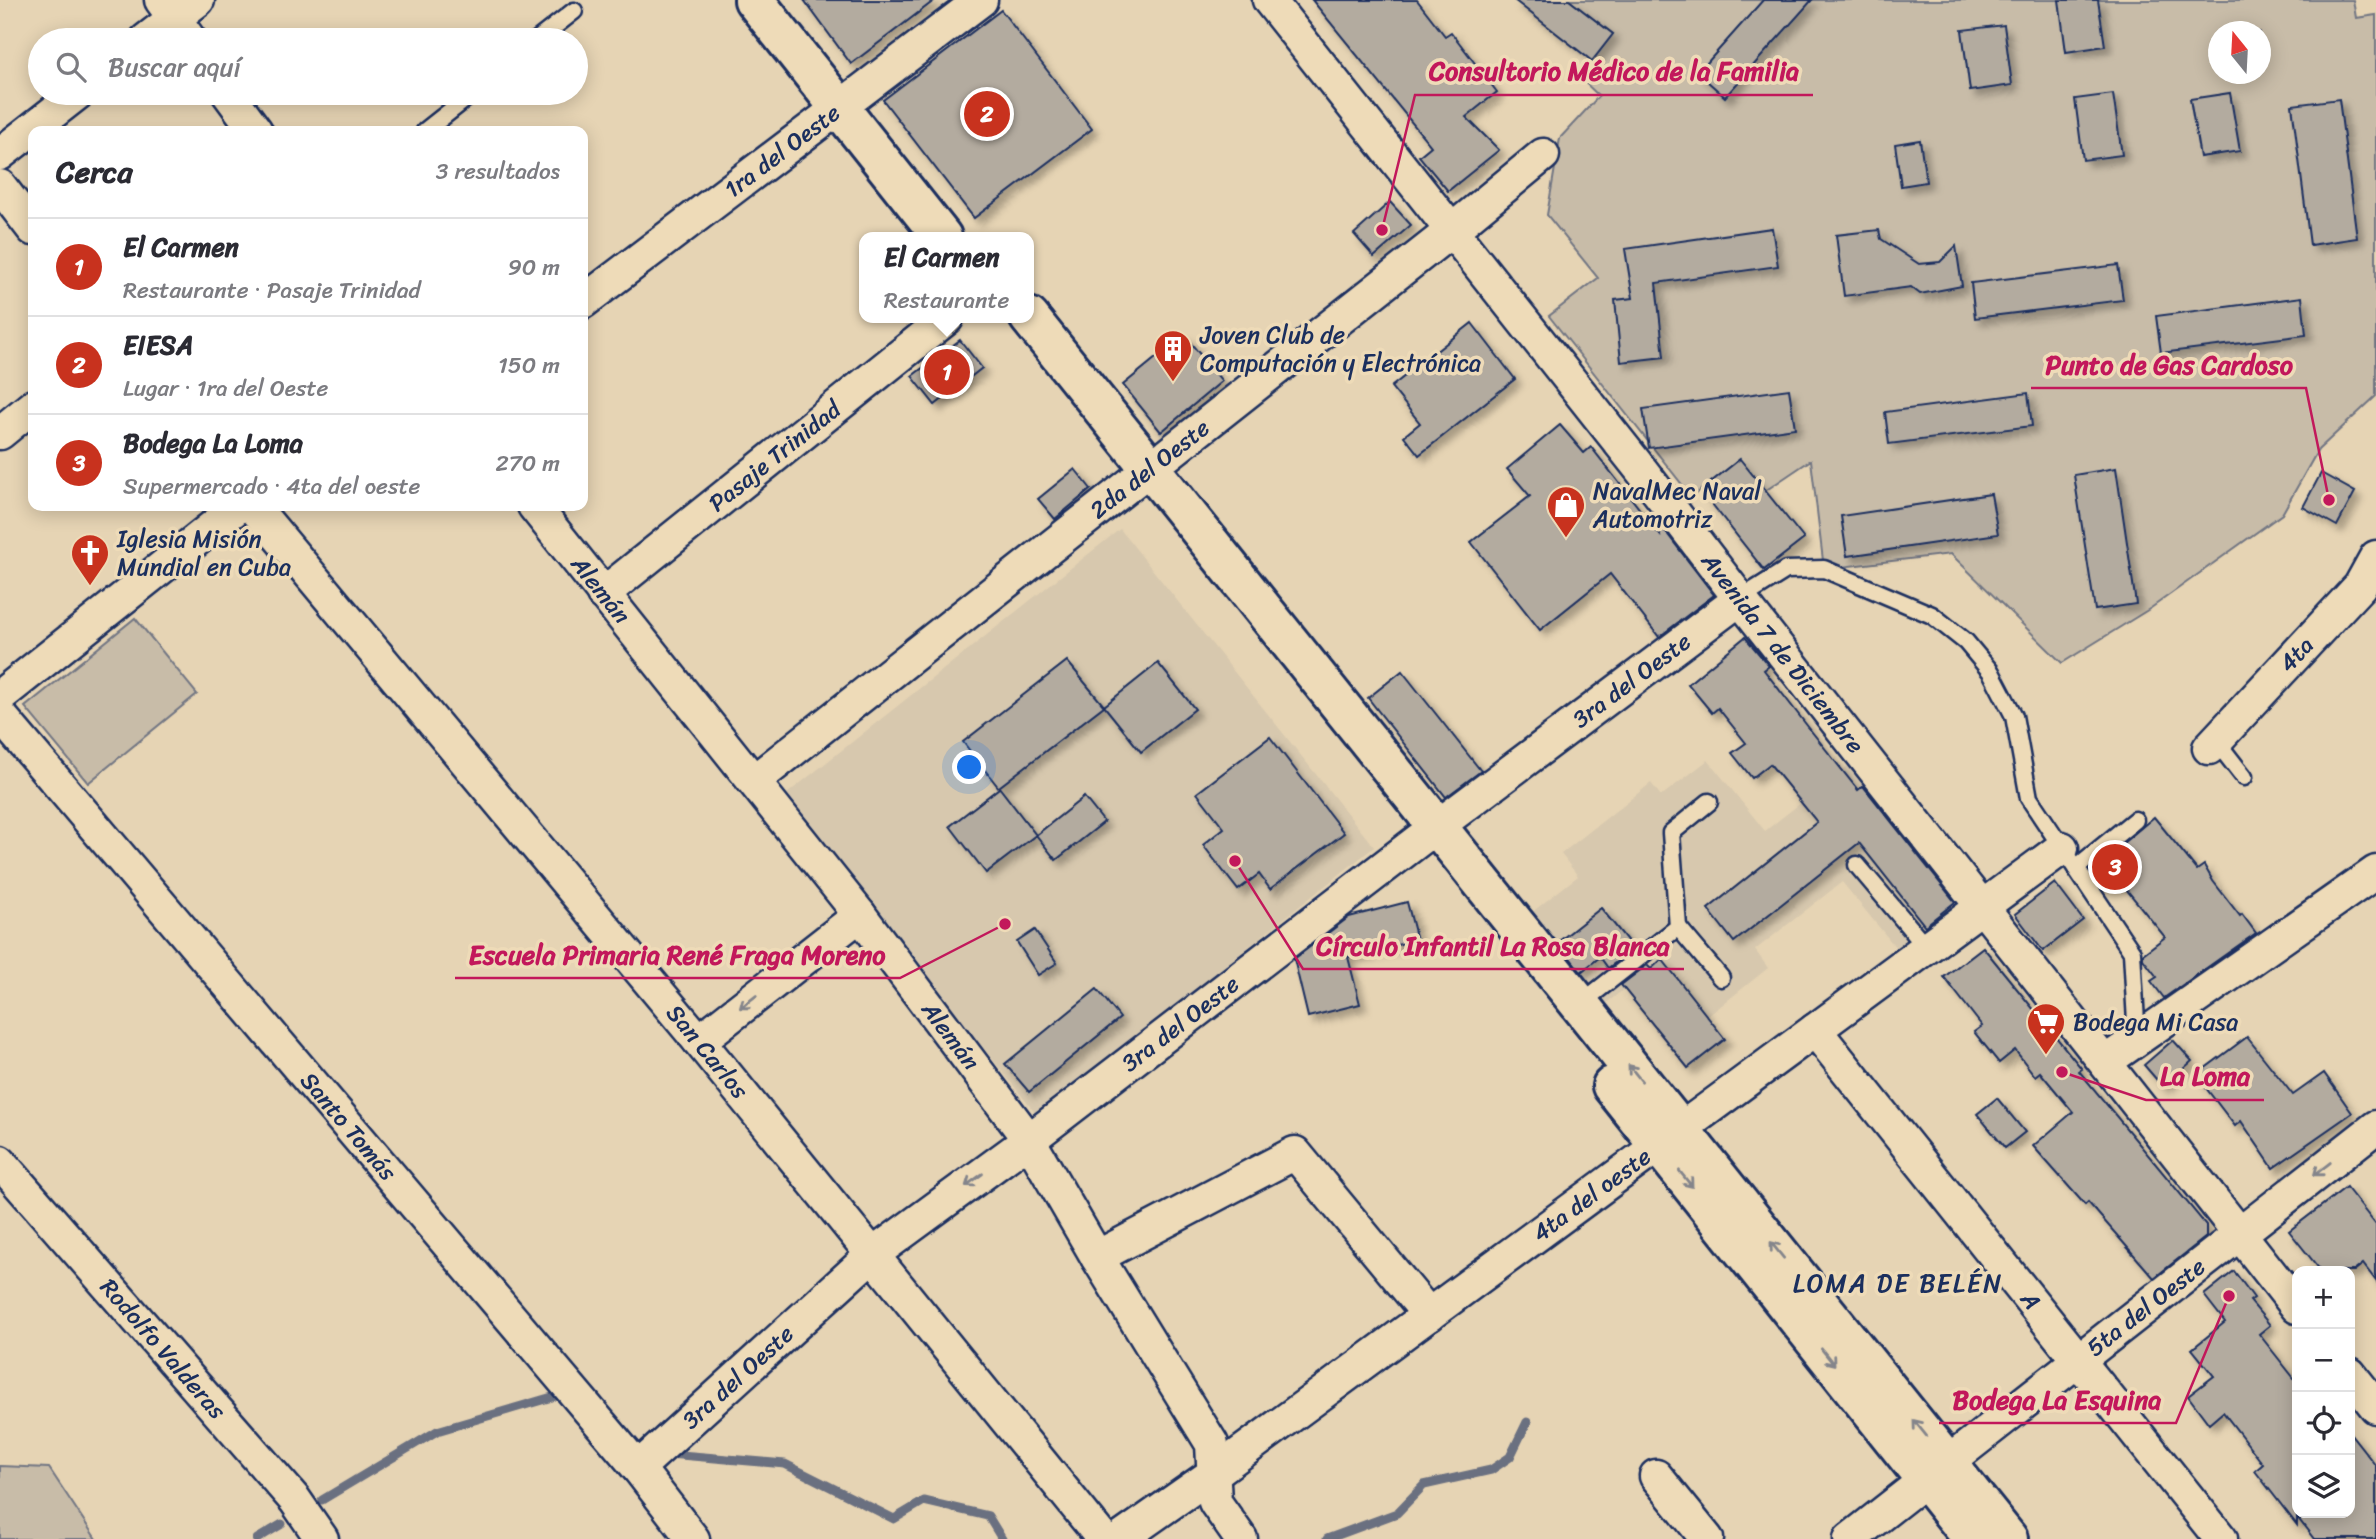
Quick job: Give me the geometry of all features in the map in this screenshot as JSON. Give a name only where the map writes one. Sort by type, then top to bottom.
[{"type":"main road","points":[[754,0],[962,232]]},
{"type":"main road","points":[[779,0],[845,101],[938,232]]},
{"type":"main road","points":[[1010,323],[1142,475],[1937,1471],[2008,1539]]},
{"type":"main road","points":[[1033,323],[1142,475]]},
{"type":"main road","points":[[1429,833],[1580,1004],[1670,1138]]},
{"type":"main road","points":[[1937,1471],[1973,1539]]},
{"type":"street","name":"1ra del Oeste","points":[[588,298],[981,0]]},
{"type":"street","name":"Avenida 7 de Diciembre","points":[[1269,0],[2292,1301]]},
{"type":"street","points":[[163,28],[181,15]]},
{"type":"street","points":[[36,126],[63,105]]},
{"type":"street","points":[[237,105],[252,126]]},
{"type":"street","points":[[0,154],[28,132]]},
{"type":"street","name":"2da del Oeste","points":[[754,780],[1451,232],[1543,155]]},
{"type":"street","points":[[0,186],[28,222]]},
{"type":"street","name":"Pasaje Trinidad","points":[[603,594],[941,323]]},
{"type":"street","points":[[0,433],[28,410]]},
{"type":"street","points":[[0,696],[233,511]]},
{"type":"street","name":"San Carlos","points":[[257,511],[699,1041],[1103,1539]]},
{"type":"street","name":"Alemán","points":[[538,511],[860,915],[1029,1140],[1212,1444],[1215,1502],[1241,1539]]},
{"type":"street","name":"4ta","points":[[2212,745],[2368,595],[2376,557]]},
{"type":"street","name":"3ra del Oeste","points":[[638,1468],[872,1255],[1029,1140],[1429,833],[1740,599]]},
{"type":"street","name":"Santo Tomás","points":[[0,715],[638,1468],[693,1539]]},
{"type":"street","name":"4ta del oeste","points":[[1120,1539],[1214,1473],[1983,907],[2069,858]]},
{"type":"street","points":[[2105,1062],[2376,872]]},
{"type":"street","points":[[699,1041],[860,915]]},
{"type":"street","name":"A","points":[[1815,1030],[2221,1539]]},
{"type":"street","name":"5ta del Oeste","points":[[1850,1539],[2376,1126]]},
{"type":"street","points":[[1097,1257],[1294,1153],[1429,1315]]},
{"type":"street","name":"Rodolfo Valderas","points":[[0,1162],[295,1500],[322,1539]]},
{"type":"street","points":[[2355,1380],[2376,1407]]},
{"type":"street","points":[[1657,1476],[1707,1539]]},
{"type":"lane","points":[[552,28],[573,11]]},
{"type":"lane","points":[[431,126],[458,105]]},
{"type":"lane","points":[[1740,599],[1786,570],[1824,569],[1932,615],[1966,642],[1991,672],[2014,716],[2029,798],[2132,952],[2137,1040]]},
{"type":"lane","points":[[2212,745],[2244,777]]},
{"type":"lane","points":[[1709,802],[1671,833],[1678,927],[1721,978]]},
{"type":"lane","points":[[2069,858],[2135,820]]},
{"type":"lane","points":[[1857,865],[1927,948]]},
{"type":"lane","points":[[1580,1004],[1678,927]]},
{"type":"shaded area","points":[[1569,0],[2353,0],[2356,18],[2376,15],[2376,396],[2318,450],[2282,514],[2151,608],[2062,663],[1951,554],[1824,569],[1811,460],[1765,491],[1740,460],[1692,497],[1549,316],[1598,278],[1547,215],[1560,138],[1599,96],[1579,77],[1613,34]]},
{"type":"shaded area","points":[[1120,529],[1374,847],[1037,1115],[783,797]]},
{"type":"shaded area","points":[[135,618],[197,694],[88,783],[25,707]]},
{"type":"shaded area","points":[[1708,760],[1765,831],[1848,766],[1956,902],[1897,949],[1842,882],[1755,950],[1768,968],[1708,1016],[1662,959],[1604,1005],[1579,973],[1624,937],[1601,908],[1556,943],[1531,913],[1578,876],[1561,854],[1651,783],[1661,796]]},
{"type":"shaded area","points":[[0,1466],[49,1468],[96,1539],[0,1539]]},
{"type":"building","points":[[804,0],[935,0],[851,64]]},
{"type":"building","points":[[1312,0],[1417,0],[1445,36],[1451,32],[1497,92],[1466,117],[1499,150],[1448,191],[1419,156],[1431,146]]},
{"type":"building","points":[[1514,0],[1569,0],[1613,34],[1592,61]]},
{"type":"building","points":[[1763,0],[1812,0],[1725,97],[1698,73]]},
{"type":"building","points":[[2059,0],[2098,0],[2105,46],[2066,52]]},
{"type":"building","points":[[1001,10],[1092,129],[974,218],[883,100]]},
{"type":"building","points":[[2004,25],[2012,85],[1970,91],[1962,30]]},
{"type":"building","points":[[2230,93],[2240,151],[2200,157],[2190,99]]},
{"type":"building","points":[[2113,94],[2122,155],[2083,160],[2075,99]]},
{"type":"building","points":[[2339,99],[2357,238],[2310,245],[2292,105]]},
{"type":"building","points":[[1920,140],[1926,182],[1901,186],[1895,144]]},
{"type":"building","points":[[1390,202],[1411,225],[1374,257],[1354,234]]},
{"type":"building","points":[[1772,228],[1778,266],[1656,283],[1664,357],[1621,362],[1615,300],[1633,298],[1625,249]]},
{"type":"building","points":[[1879,230],[1881,239],[1919,264],[1940,262],[1956,246],[1962,286],[1920,294],[1911,287],[1844,296],[1836,235]]},
{"type":"building","points":[[2118,265],[2123,300],[1975,318],[1971,283]]},
{"type":"building","points":[[2302,297],[2306,335],[2161,353],[2156,316]]},
{"type":"building","points":[[1472,323],[1515,379],[1419,455],[1404,436],[1420,423],[1391,387]]},
{"type":"building","name":"Joven Club de Computación y Electrónica","points":[[1184,335],[1222,381],[1161,432],[1123,385]]},
{"type":"building","points":[[960,340],[982,368],[935,405],[912,376]]},
{"type":"building","points":[[1789,389],[1795,428],[1649,448],[1643,409]]},
{"type":"building","points":[[2028,393],[2032,426],[1889,444],[1885,412]]},
{"type":"building","points":[[1560,425],[1584,453],[1591,447],[1660,535],[1659,523],[1714,595],[1659,637],[1610,574],[1540,630],[1471,542],[1530,496],[1507,469]]},
{"type":"building","points":[[1740,459],[1804,539],[1764,570],[1701,490]]},
{"type":"building","points":[[2116,468],[2136,604],[2095,610],[2074,475]]},
{"type":"building","points":[[1075,469],[1091,489],[1055,519],[1038,499]]},
{"type":"building","points":[[2321,473],[2355,492],[2337,526],[2303,507]]},
{"type":"building","points":[[1991,494],[1998,534],[1847,556],[1841,516]]},
{"type":"building","points":[[1745,637],[1769,666],[1764,670],[1812,732],[1858,790],[1863,786],[1955,902],[1925,926],[1859,843],[1734,942],[1708,909],[1817,822],[1770,764],[1752,778],[1732,753],[1746,743],[1718,708],[1712,713],[1688,684]]},
{"type":"building","points":[[1067,661],[1104,706],[999,787],[1036,835],[986,873],[950,826],[999,788],[963,742]]},
{"type":"building","points":[[1158,663],[1195,709],[1141,752],[1104,706]]},
{"type":"building","points":[[1402,671],[1481,771],[1446,797],[1368,698]]},
{"type":"building","points":[[1270,737],[1344,833],[1270,889],[1259,874],[1238,890],[1203,845],[1224,828],[1197,793]]},
{"type":"building","points":[[1084,797],[1104,822],[1056,860],[1036,835]]},
{"type":"building","points":[[2154,817],[2197,870],[2204,865],[2213,881],[2256,933],[2164,998],[2151,981],[2157,977],[2143,959],[2143,954],[2165,937],[2118,879],[2113,882],[2098,864]]},
{"type":"building","points":[[2055,883],[2083,920],[2043,951],[2015,914]]},
{"type":"building","points":[[1407,902],[1417,940],[1348,957],[1360,1004],[1308,1017],[1294,959],[1349,917]]},
{"type":"building","points":[[1601,908],[1634,949],[1608,968],[1600,957],[1581,972],[1558,942]]},
{"type":"building","points":[[1035,930],[1057,963],[1038,975],[1017,942]]},
{"type":"building","points":[[1983,947],[2082,1069],[2079,1071],[2206,1225],[2206,1237],[2154,1278],[2088,1202],[2085,1205],[2033,1146],[2073,1112],[2040,1072],[2035,1076],[2015,1050],[1999,1063],[1974,1032],[1982,1026],[1944,977]]},
{"type":"building","points":[[1662,959],[1725,1039],[1688,1068],[1621,985],[1647,965],[1651,969]]},
{"type":"building","points":[[1097,989],[1120,1018],[1029,1092],[1005,1064]]},
{"type":"building","points":[[2247,1037],[2293,1095],[2324,1073],[2352,1113],[2273,1168],[2241,1121],[2235,1126],[2196,1075]]},
{"type":"building","points":[[2173,1040],[2192,1061],[2163,1087],[2144,1065]]},
{"type":"building","points":[[1997,1098],[2025,1132],[2005,1148],[1977,1114]]},
{"type":"building","points":[[2346,1187],[2376,1225],[2376,1281],[2363,1264],[2355,1270],[2355,1266],[2317,1266],[2289,1231]]},
{"type":"building","points":[[2234,1271],[2254,1298],[2250,1301],[2270,1325],[2259,1334],[2292,1376],[2292,1518],[2297,1518],[2297,1525],[2255,1471],[2263,1464],[2223,1412],[2209,1424],[2188,1396],[2214,1376],[2192,1349],[2225,1322],[2204,1295]]},
{"type":"building","points":[[2355,1439],[2376,1466],[2376,1539],[2314,1539],[2298,1518],[2355,1518]]},
{"type":"waterway","points":[[322,1500],[437,1431],[559,1395],[564,1401]]},
{"type":"waterway","points":[[1327,1539],[1397,1513],[1424,1485],[1491,1470],[1510,1457],[1527,1422]]},
{"type":"waterway","points":[[669,1454],[785,1464],[894,1519],[924,1501],[988,1516],[1002,1539]]},
{"type":"waterway","points":[[257,1539],[282,1524]]},
{"type":"place","name":"EIESA","points":[[987,114]]},
{"type":"place","name":"Consultorio Médico de la Familia","points":[[1382,230]]},
{"type":"place","name":"El Carmen","points":[[947,372]]},
{"type":"place","name":"Joven Club de Computación y Electrónica","points":[[1173,383]]},
{"type":"place","name":"Punto de Gas Cardoso","points":[[2329,500]]},
{"type":"place","name":"NavalMec Naval Automotriz","points":[[1566,539]]},
{"type":"place","name":"Iglesia Misión Mundial en Cuba","points":[[90,587]]},
{"type":"place","name":"Círculo Infantil La Rosa Blanca","points":[[1235,861]]},
{"type":"place","name":"Bodega La Loma","points":[[2115,867]]},
{"type":"place","name":"Escuela Primaria René Fraga Moreno","points":[[1005,924]]},
{"type":"place","name":"Bodega Mi Casa","points":[[2046,1056]]},
{"type":"place","name":"La Loma","points":[[2062,1072]]},
{"type":"place","name":"Bodega La Esquina","points":[[2229,1296]]},
{"type":"district","name":"LOMA DE BELÉN","points":[[1898,1283]]}]
